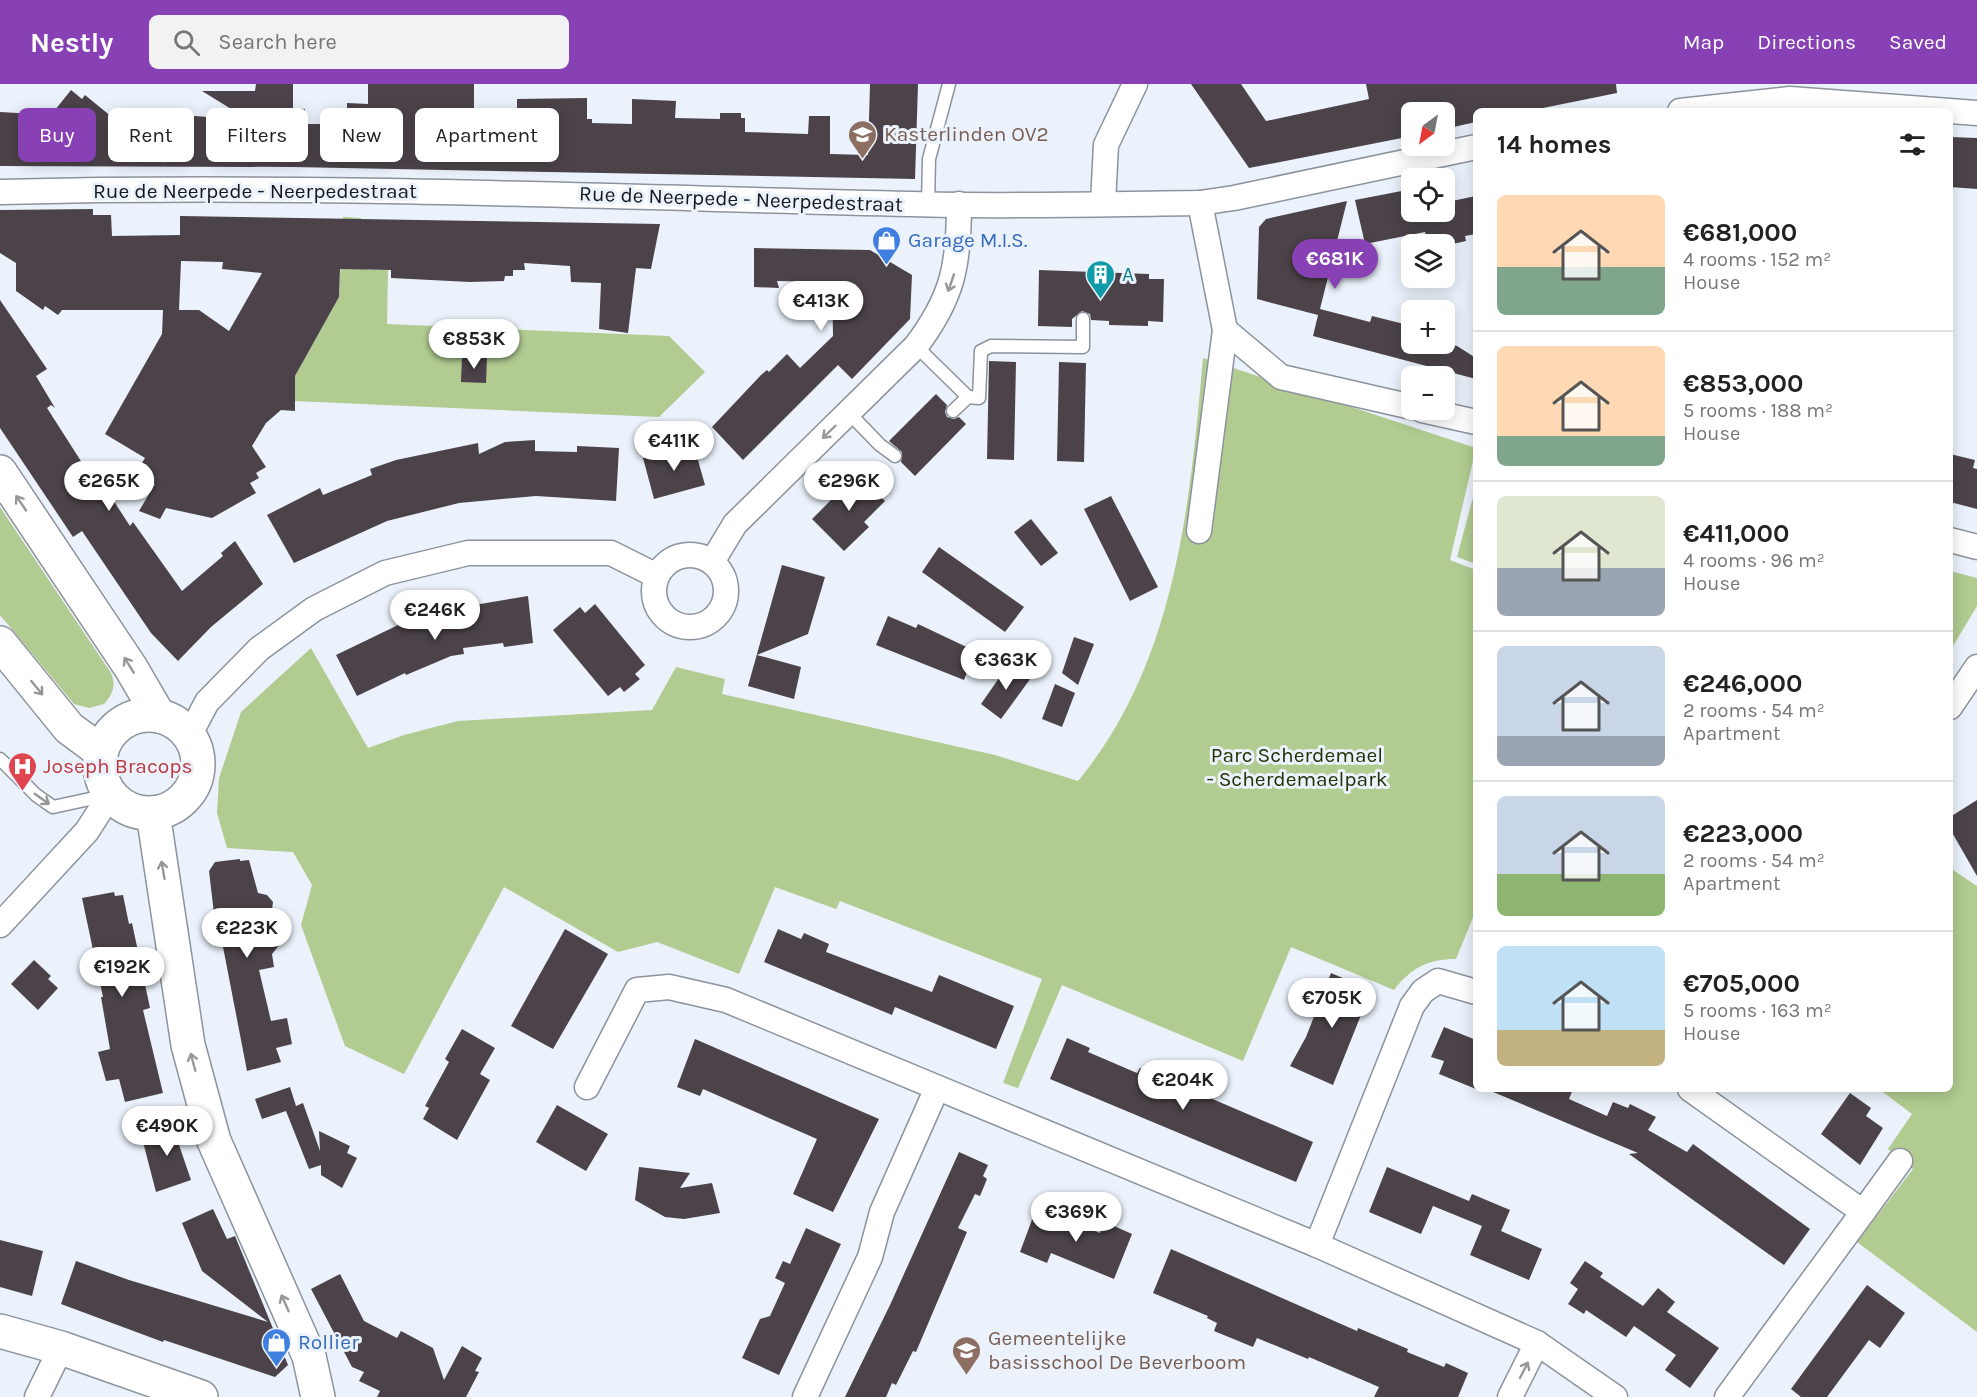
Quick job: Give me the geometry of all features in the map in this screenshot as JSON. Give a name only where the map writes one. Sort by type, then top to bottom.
[{"type":"street","points":[[1103,204],[1106,145],[1136,84]]},
{"type":"street","points":[[1697,108],[1788,92],[1939,108]]},
{"type":"street","points":[[1953,109],[1977,112]]},
{"type":"street","name":"Rue de Neerpede - Neerpedestraat","points":[[0,192],[145,189],[633,195],[928,204],[1200,203],[1234,198],[1473,148]]},
{"type":"street","points":[[1199,531],[1225,330],[1200,203]]},
{"type":"street","points":[[712,562],[735,524],[916,346],[936,320],[954,279],[959,236],[958,204]]},
{"type":"street","points":[[1225,330],[1281,377],[1401,404]]},
{"type":"street","points":[[1455,417],[1473,421]]},
{"type":"street","points":[[0,472],[131,668],[159,716]]},
{"type":"street","points":[[1953,541],[1977,547]]},
{"type":"street","points":[[189,736],[207,702],[259,649],[314,609],[385,573],[468,553],[611,553],[657,576]]},
{"type":"street","points":[[681,556],[697,556],[712,562],[724,579],[726,599],[716,618],[697,627],[677,625],[662,614],[654,596],[657,576],[667,564],[681,556]]},
{"type":"street","points":[[0,643],[69,728],[100,752]]},
{"type":"street","points":[[1953,703],[1977,667]]},
{"type":"street","points":[[139,716],[159,716],[176,723],[189,736],[198,761],[191,789],[181,801],[168,809],[153,813],[129,808],[110,795],[99,766],[100,752],[108,735],[120,724],[139,716]]},
{"type":"street","points":[[0,925],[87,831],[110,795]]},
{"type":"street","points":[[153,813],[188,1045],[214,1141],[309,1356],[318,1397]]},
{"type":"street","points":[[1317,1245],[1412,1005],[1423,992],[1438,981],[1473,991]]},
{"type":"street","points":[[587,1087],[637,990],[669,987],[726,1000],[1317,1245],[1537,1343],[1616,1397]]},
{"type":"street","points":[[805,1397],[870,1257],[882,1212],[937,1088]]},
{"type":"street","points":[[1694,1092],[1863,1212]]},
{"type":"street","points":[[1727,1397],[1900,1161]]},
{"type":"street","points":[[0,1331],[62,1348],[201,1397]]},
{"type":"street","points":[[1510,1397],[1537,1343]]},
{"type":"street","points":[[37,1397],[62,1348]]},
{"type":"lane","points":[[928,204],[928,159],[949,84]]},
{"type":"lane","points":[[916,346],[968,397],[979,398],[981,351],[991,346],[1083,347],[1083,320]]},
{"type":"lane","points":[[953,411],[968,397]]},
{"type":"lane","points":[[849,413],[880,445],[895,456]]},
{"type":"lane","points":[[0,759],[36,795],[53,807],[110,795]]},
{"type":"green space","points":[[343,217],[361,218],[361,229],[369,229],[368,270],[388,270],[387,324],[669,336],[705,372],[659,417],[294,401],[295,376],[339,297]]},
{"type":"green space","name":"Parc Scherdemael - Scherdemaelpark","points":[[1203,358],[1473,447],[1473,461],[1450,560],[1473,569],[1473,917],[1456,959],[1446,959],[1421,966],[1407,976],[1394,990],[1291,947],[1243,1061],[1062,985],[1018,1088],[1003,1083],[1042,979],[840,901],[836,909],[775,887],[739,974],[657,942],[618,952],[504,887],[404,1074],[345,1046],[301,925],[312,885],[293,852],[227,848],[217,813],[219,778],[241,712],[311,648],[368,748],[404,735],[458,721],[652,710],[676,667],[725,679],[722,694],[995,755],[1078,781],[1111,735],[1137,686],[1157,634],[1184,525]]},
{"type":"green space","points":[[1473,497],[1473,563],[1457,557]]},
{"type":"green space","points":[[0,507],[111,673],[113,689],[104,704],[89,708],[74,704],[0,615]]},
{"type":"green space","points":[[1953,572],[1977,578],[1977,606],[1953,646]]},
{"type":"green space","points":[[1953,870],[1977,886],[1977,1332],[1857,1242],[1913,1169],[1888,1149],[1912,1114],[1883,1092],[1953,1092]]},
{"type":"building","points":[[256,84],[293,84],[293,108],[230,108],[202,91],[255,91]]},
{"type":"building","points":[[368,84],[474,84],[474,108],[415,108],[415,162],[559,162],[559,108],[517,108],[517,99],[587,98],[587,119],[592,119],[592,123],[632,124],[632,99],[676,101],[675,118],[720,119],[720,113],[741,113],[741,118],[745,118],[745,132],[808,134],[809,116],[830,116],[830,154],[868,155],[870,84],[918,84],[915,179],[292,167],[0,166],[0,112],[18,113],[18,162],[96,162],[96,108],[57,108],[71,90],[82,99],[85,95],[108,114],[108,162],[194,162],[194,116],[206,117],[206,162],[308,162],[308,124],[320,124],[320,162],[403,162],[403,108],[347,108],[347,103],[368,104]]},
{"type":"building","points":[[1191,84],[1241,84],[1266,121],[1369,99],[1366,84],[1616,84],[1617,93],[1543,108],[1473,108],[1473,123],[1455,127],[1455,102],[1401,102],[1401,138],[1249,168]]},
{"type":"building","points":[[1953,137],[1977,138],[1977,189],[1953,187]]},
{"type":"building","points":[[1401,191],[1401,222],[1455,222],[1455,200],[1473,197],[1473,235],[1465,236],[1466,241],[1455,244],[1455,234],[1426,234],[1425,232],[1401,234],[1401,237],[1365,244],[1355,200]]},
{"type":"building","points":[[1347,201],[1320,309],[1370,322],[1372,316],[1401,323],[1401,354],[1455,354],[1455,346],[1457,346],[1473,356],[1473,378],[1455,373],[1455,366],[1427,366],[1313,336],[1319,311],[1318,315],[1257,299],[1259,227],[1266,219]]},
{"type":"building","points":[[93,209],[93,215],[111,215],[112,236],[180,235],[180,216],[660,224],[651,269],[636,268],[628,333],[599,329],[601,283],[571,282],[570,266],[524,263],[525,270],[513,270],[513,276],[505,276],[504,281],[470,282],[391,278],[391,270],[340,269],[339,297],[295,376],[295,411],[281,410],[266,423],[252,446],[266,467],[256,473],[259,478],[250,483],[256,493],[212,518],[166,508],[160,519],[139,511],[155,484],[145,478],[150,472],[140,466],[145,458],[105,434],[162,334],[163,310],[62,310],[58,315],[45,306],[43,310],[16,291],[16,263],[0,253],[0,210]],"holes":[[[181,261],[223,262],[222,269],[262,273],[229,331],[199,310],[179,310]]]},
{"type":"building","points":[[754,248],[870,250],[912,275],[910,319],[852,379],[838,365],[743,460],[712,427],[761,375],[767,370],[769,372],[787,354],[800,368],[833,336],[832,282],[777,281],[779,288],[754,287]]},
{"type":"building","name":"A","points":[[1039,270],[1149,274],[1149,279],[1164,279],[1163,322],[1148,321],[1148,326],[1109,325],[1109,321],[1091,320],[1090,314],[1082,311],[1072,319],[1072,327],[1038,326]]},
{"type":"building","points":[[0,300],[47,369],[36,376],[55,408],[51,405],[47,408],[86,469],[89,463],[130,526],[133,522],[182,591],[223,556],[221,553],[235,541],[263,584],[211,627],[178,661],[151,633],[82,531],[73,537],[0,428]]},
{"type":"building","points":[[462,356],[487,357],[486,383],[461,382]]},
{"type":"building","points":[[989,361],[1016,362],[1014,460],[987,459]]},
{"type":"building","points":[[1059,362],[1086,363],[1084,462],[1057,461]]},
{"type":"building","points":[[936,394],[947,405],[945,412],[947,417],[954,419],[959,417],[966,424],[915,476],[901,462],[902,452],[889,441]]},
{"type":"building","points":[[535,440],[535,451],[577,452],[577,446],[619,448],[616,501],[536,496],[459,503],[387,521],[294,563],[267,515],[320,488],[323,495],[372,475],[370,469],[396,460],[478,443],[479,454],[505,442]]},
{"type":"building","points":[[694,446],[705,485],[654,499],[643,458]]},
{"type":"building","points":[[1953,455],[1975,460],[1973,468],[1977,469],[1977,509],[1953,503]]},
{"type":"building","points":[[857,474],[885,501],[864,522],[869,527],[844,551],[812,519]]},
{"type":"building","points":[[1111,496],[1158,587],[1130,601],[1084,509]]},
{"type":"building","points":[[1031,519],[1058,553],[1041,566],[1014,532]]},
{"type":"building","points":[[939,547],[1024,607],[1005,632],[922,572]]},
{"type":"building","points":[[782,565],[825,577],[808,634],[757,655],[801,667],[794,699],[748,686]]},
{"type":"building","points":[[528,596],[533,643],[504,647],[503,643],[463,648],[464,654],[451,656],[406,675],[405,673],[357,696],[336,655],[421,614]]},
{"type":"building","points":[[595,604],[645,665],[635,674],[640,679],[624,692],[620,687],[608,696],[553,630],[580,607],[585,613]]},
{"type":"building","points":[[888,616],[916,628],[918,624],[975,651],[964,680],[876,645]]},
{"type":"building","points":[[1074,637],[1094,644],[1078,685],[1062,673]]},
{"type":"building","points":[[1008,665],[1033,675],[1001,719],[981,704]]},
{"type":"building","points":[[1055,684],[1075,693],[1062,727],[1042,719]]},
{"type":"building","points":[[1977,800],[1977,876],[1953,834],[1953,815]]},
{"type":"building","points":[[240,859],[240,861],[249,860],[258,893],[267,895],[273,902],[272,910],[251,933],[281,943],[272,954],[274,967],[259,970],[271,1021],[287,1018],[292,1044],[276,1048],[281,1062],[247,1071],[218,921],[215,922],[209,871],[215,862]]},
{"type":"building","points":[[114,892],[115,896],[123,895],[129,924],[132,923],[150,1008],[143,1010],[163,1093],[125,1102],[119,1079],[106,1081],[98,1052],[110,1049],[101,997],[103,997],[82,898]]},
{"type":"building","points":[[565,929],[608,954],[553,1049],[511,1026]]},
{"type":"building","points":[[778,929],[801,939],[804,933],[829,944],[826,952],[932,992],[939,975],[1014,1006],[996,1049],[895,1007],[892,1015],[764,962]]},
{"type":"building","points":[[34,960],[51,976],[48,979],[58,988],[38,1010],[11,984]]},
{"type":"building","points":[[1331,973],[1371,990],[1333,1085],[1290,1066],[1306,1037]]},
{"type":"building","points":[[1444,1027],[1473,1039],[1473,1088],[1439,1074],[1444,1061],[1431,1057]]},
{"type":"building","points":[[462,1029],[495,1048],[480,1074],[490,1080],[457,1140],[423,1119],[429,1108],[425,1106],[449,1062],[445,1059]]},
{"type":"building","points":[[1067,1038],[1090,1048],[1088,1052],[1137,1073],[1140,1068],[1313,1142],[1296,1182],[1050,1079]]},
{"type":"building","points":[[695,1039],[879,1119],[833,1212],[793,1194],[817,1139],[703,1089],[700,1096],[677,1087]]},
{"type":"building","points":[[290,1087],[296,1106],[303,1103],[320,1151],[319,1131],[350,1146],[347,1153],[357,1158],[342,1188],[321,1175],[321,1165],[309,1169],[286,1111],[262,1119],[255,1099]]},
{"type":"building","points":[[1493,1092],[1572,1092],[1569,1099],[1607,1116],[1613,1102],[1628,1108],[1630,1104],[1656,1117],[1648,1130],[1687,1152],[1693,1144],[1810,1229],[1784,1265],[1629,1154],[1638,1153]]},
{"type":"building","points":[[1850,1093],[1871,1108],[1866,1116],[1883,1128],[1860,1165],[1821,1134]]},
{"type":"building","points":[[557,1105],[608,1134],[586,1171],[536,1142]]},
{"type":"building","points":[[189,1122],[191,1128],[178,1142],[191,1180],[156,1192],[142,1138]]},
{"type":"building","points":[[959,1152],[988,1165],[983,1176],[987,1179],[980,1196],[975,1194],[958,1228],[967,1232],[916,1352],[913,1351],[896,1385],[892,1383],[886,1397],[845,1397],[890,1305]]},
{"type":"building","points":[[639,1167],[690,1173],[680,1188],[712,1183],[720,1213],[684,1219],[665,1217],[635,1200]]},
{"type":"building","points":[[1387,1167],[1469,1201],[1472,1194],[1510,1210],[1501,1231],[1542,1249],[1529,1280],[1470,1255],[1482,1226],[1433,1206],[1421,1234],[1369,1212]]},
{"type":"building","points":[[213,1209],[227,1239],[235,1236],[288,1365],[275,1377],[164,1340],[163,1342],[61,1304],[76,1261],[129,1280],[268,1322],[202,1271],[182,1223]]},
{"type":"building","points":[[1036,1209],[1100,1233],[1105,1222],[1132,1234],[1114,1279],[1051,1253],[1047,1263],[1020,1252]]},
{"type":"building","points":[[806,1228],[841,1244],[779,1375],[742,1358],[760,1319],[770,1316],[785,1283],[775,1278],[783,1261],[790,1264]]},
{"type":"building","points":[[0,1240],[43,1251],[32,1296],[0,1287]]},
{"type":"building","points":[[1171,1249],[1357,1331],[1358,1328],[1408,1349],[1407,1352],[1444,1367],[1446,1363],[1468,1373],[1458,1397],[1374,1397],[1379,1387],[1309,1357],[1308,1359],[1257,1338],[1253,1347],[1214,1331],[1217,1323],[1207,1318],[1208,1316],[1153,1293]]},
{"type":"building","points":[[1585,1261],[1603,1273],[1600,1277],[1643,1306],[1658,1288],[1675,1302],[1667,1312],[1719,1348],[1690,1388],[1665,1370],[1676,1355],[1634,1326],[1626,1337],[1586,1310],[1584,1314],[1568,1304],[1578,1289],[1570,1283]]},
{"type":"building","points":[[340,1274],[364,1321],[397,1338],[401,1331],[433,1348],[444,1380],[462,1346],[482,1358],[475,1371],[479,1372],[466,1397],[377,1397],[380,1391],[359,1381],[364,1372],[352,1367],[311,1289]]},
{"type":"building","points":[[1867,1285],[1905,1313],[1880,1348],[1869,1340],[1827,1397],[1801,1397],[1791,1389]]},
{"type":"place","name":"Kasterlinden OV2","points":[[863,160]]},
{"type":"place","name":"Garage M.I.S.","points":[[887,266]]},
{"type":"place","name":"A","points":[[1101,300]]},
{"type":"place","name":"Joseph Bracops","points":[[22,792]]},
{"type":"place","name":"Rollier","points":[[277,1368]]},
{"type":"place","name":"Gemeentelijke basisschool De Beverboom","points":[[967,1376]]}]
